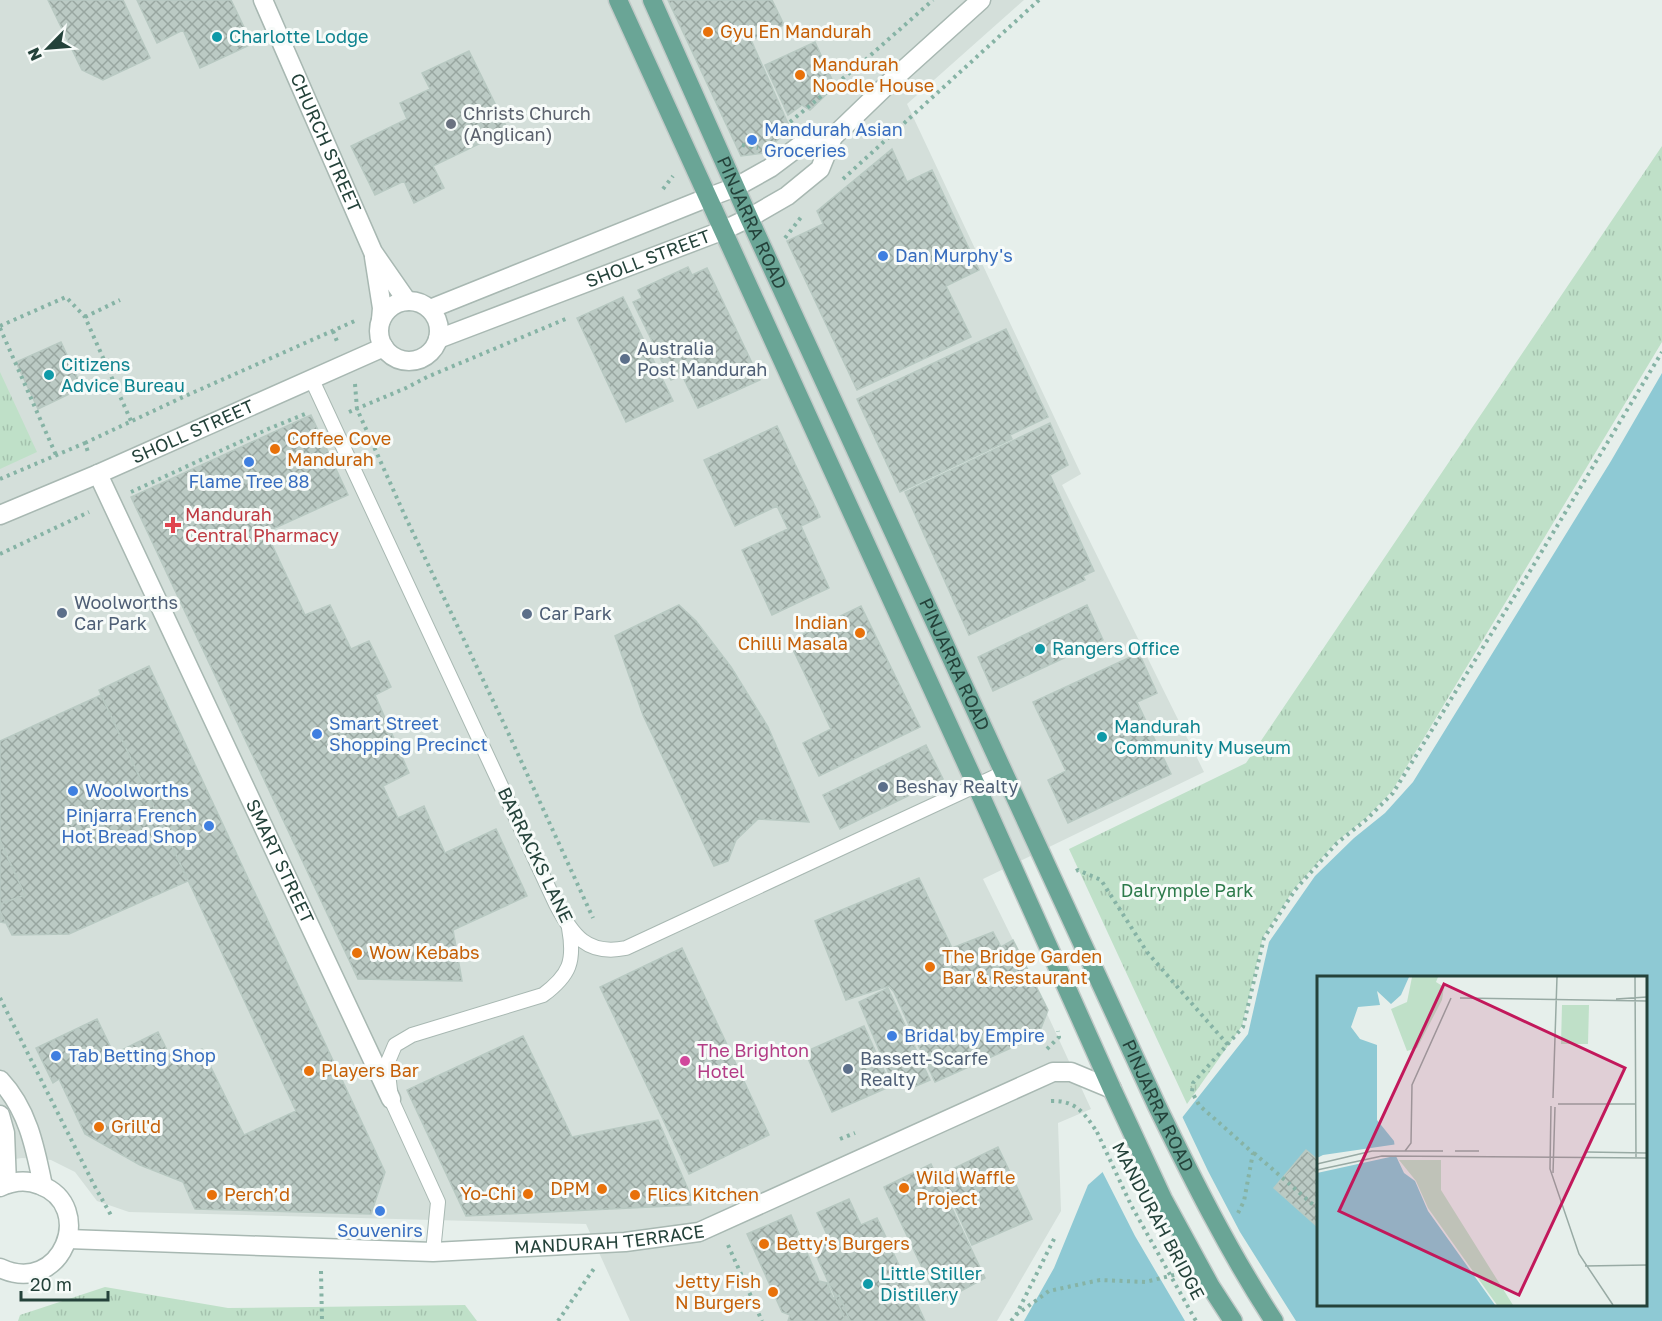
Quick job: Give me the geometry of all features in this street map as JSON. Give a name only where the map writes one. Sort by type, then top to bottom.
[{"type":"main road","name":"PINJARRA ROAD","points":[[618,0],[1126,1120],[1182,1234],[1233,1321]]},
{"type":"main road","name":"PINJARRA ROAD","points":[[652,0],[749,218],[1157,1106],[1210,1213],[1274,1321]]},
{"type":"street","name":"CHURCH STREET","points":[[263,0],[373,252],[407,301]]},
{"type":"street","points":[[833,137],[981,0]]},
{"type":"street","name":"SHOLL STREET","points":[[430,309],[736,187],[770,168],[802,144],[833,137]]},
{"type":"street","name":"SHOLL STREET","points":[[438,339],[724,230],[749,218],[787,196],[820,169],[833,137]]},
{"type":"street","name":"CHURCH STREET","points":[[373,252],[382,308],[373,319]]},
{"type":"street","points":[[407,301],[423,303],[430,309],[438,323],[438,339],[434,348],[418,359],[399,359],[391,355],[384,347],[373,319],[394,304],[407,301]]},
{"type":"street","name":"SHOLL STREET","points":[[0,515],[384,347]]},
{"type":"street","name":"SMART STREET","points":[[98,474],[391,1099]]},
{"type":"street","name":"MANDURAH TERRACE","points":[[68,1239],[433,1252],[612,1243],[699,1232],[1053,1072],[1071,1072],[1112,1089]]},
{"type":"street","points":[[0,1080],[14,1096],[31,1134],[44,1186]]},
{"type":"street","points":[[0,1115],[5,1133],[4,1185],[26,1181],[44,1186],[56,1195],[65,1208],[69,1223],[68,1239],[63,1252],[54,1263],[29,1274],[15,1274],[0,1268]]},
{"type":"lane","name":"BARRACKS LANE","points":[[312,380],[569,928],[582,941],[597,948],[612,951],[626,948],[1003,773]]},
{"type":"lane","points":[[391,1099],[387,1064],[395,1045],[412,1035],[543,995],[558,984],[570,966],[572,948],[569,928]]},
{"type":"lane","name":"SMART STREET","points":[[391,1099],[438,1202],[433,1252]]},
{"type":"path","points":[[785,126],[933,0]]},
{"type":"path","points":[[880,146],[1039,0]]},
{"type":"path","points":[[739,145],[758,148],[767,141]]},
{"type":"path","points":[[785,248],[785,236],[801,217]]},
{"type":"path","points":[[56,455],[0,327],[66,297],[85,317],[131,421]]},
{"type":"path","points":[[85,317],[120,300]]},
{"type":"path","points":[[0,554],[268,429],[312,411],[331,421],[427,377],[573,316]]},
{"type":"path","points":[[0,479],[333,331],[373,319]]},
{"type":"path","points":[[333,331],[356,385],[357,409],[593,918]]},
{"type":"path","points":[[1199,1105],[1192,1092],[1193,1083],[1243,1027],[1264,938],[1295,890],[1337,843],[1367,819],[1393,793],[1662,352]]},
{"type":"path","points":[[85,443],[98,474]]},
{"type":"path","points":[[1052,880],[1078,870],[1101,880],[1147,952],[1228,1045]]},
{"type":"path","points":[[1046,1050],[1059,1037],[1057,1027]]},
{"type":"path","name":"MANDURAH BRIDGE","points":[[1044,1102],[1054,1100],[1069,1103],[1084,1112],[1097,1132],[1131,1205],[1196,1321]]},
{"type":"path","points":[[1253,1153],[1317,1208]]},
{"type":"path","points":[[1011,1321],[1016,1316],[1055,1238]]},
{"type":"path","points":[[725,1240],[762,1321]]},
{"type":"path","points":[[558,1321],[612,1243]]},
{"type":"path","points":[[321,1249],[322,1321]]},
{"type":"shaded area","points":[[0,0],[1024,0],[907,104],[1081,474],[1062,485],[1204,772],[983,879],[1091,1109],[1058,1123],[1061,1211],[997,1321],[630,1321],[586,1224],[129,1212],[97,1201],[75,1172],[51,1160],[22,1158],[0,1161]]},
{"type":"green space","name":"Dalrymple Park","points":[[1662,146],[1662,342],[1392,791],[1366,818],[1336,842],[1294,889],[1263,937],[1242,1026],[1187,1104],[1069,849],[1246,763]]},
{"type":"green space","points":[[0,372],[37,452],[0,469]]},
{"type":"green space","points":[[105,1287],[228,1308],[465,1305],[477,1321],[18,1321],[20,1315]]},
{"type":"water","points":[[1662,373],[1662,1321],[1024,1321],[1054,1268],[1088,1185],[1106,1169],[1170,1133],[1248,1034],[1269,942],[1315,876],[1354,838],[1385,813],[1413,782],[1611,461]]},
{"type":"pier","points":[[1181,1114],[1240,1232],[1296,1321],[1185,1321],[1135,1236],[1101,1169],[1119,1156],[1168,1131]]},
{"type":"building","points":[[48,0],[123,0],[150,58],[103,80],[82,70]]},
{"type":"building","name":"Charlotte Lodge","points":[[137,0],[231,0],[252,44],[200,68],[183,30],[157,43]]},
{"type":"building","points":[[668,0],[772,0],[784,25],[751,40],[790,128],[764,153],[741,156]]},
{"type":"building","name":"Mandurah Noodle House","points":[[815,42],[835,86],[810,110],[802,105],[788,115],[765,65]]},
{"type":"building","name":"Christs Church (Anglican)","points":[[469,51],[508,130],[433,166],[444,188],[414,203],[404,181],[375,195],[351,146],[407,119],[400,103],[430,89],[422,73]]},
{"type":"building","name":"Dan Murphy's","points":[[892,149],[907,182],[932,170],[979,270],[946,286],[971,337],[857,390],[787,241],[823,224],[817,211]]},
{"type":"building","points":[[688,267],[692,275],[707,268],[760,380],[698,408],[682,375],[671,380],[633,302],[642,298],[638,290]]},
{"type":"building","name":"Australia Post Mandurah","points":[[623,297],[673,401],[626,422],[577,318]]},
{"type":"building","points":[[1006,329],[1048,417],[1010,435],[1012,439],[900,492],[857,399]]},
{"type":"building","name":"Citizens Advice Bureau","points":[[61,342],[82,388],[38,409],[16,362]]},
{"type":"building","name":"Smart Street Shopping Precinct","points":[[311,415],[348,495],[266,532],[305,615],[330,605],[351,649],[369,641],[391,687],[375,695],[409,773],[383,786],[398,818],[424,806],[445,853],[496,829],[527,896],[453,930],[462,981],[358,979],[131,497]]},
{"type":"building","points":[[1050,423],[1068,465],[1050,475],[1094,571],[1083,576],[1085,580],[969,635],[905,492]]},
{"type":"building","points":[[777,426],[820,517],[801,526],[829,588],[772,615],[742,550],[788,529],[777,506],[735,526],[704,460]]},
{"type":"building","points":[[679,605],[696,621],[731,667],[768,727],[809,822],[758,819],[736,840],[728,861],[714,866],[643,715],[615,636]]},
{"type":"building","name":"Rangers Office","points":[[1087,605],[1103,640],[993,691],[978,657]]},
{"type":"building","points":[[861,606],[920,727],[819,776],[803,743],[831,729],[789,641]]},
{"type":"building","name":"Mandurah Community Museum","points":[[1139,653],[1157,693],[1137,702],[1171,774],[1068,823],[1048,780],[1066,771],[1033,702]]},
{"type":"building","points":[[149,666],[385,1172],[371,1214],[195,1209],[183,1182],[140,1165],[85,1134],[59,1079],[53,1083],[36,1048],[97,1019],[114,1054],[158,1032],[173,1062],[202,1049],[244,1135],[296,1111],[99,690]]},
{"type":"building","name":"Woolworths","points":[[101,695],[188,881],[69,934],[12,935],[0,911],[0,904],[25,895],[0,842],[0,741]]},
{"type":"building","name":"Beshay Realty","points":[[926,745],[943,779],[840,829],[823,795]]},
{"type":"building","points":[[0,840],[25,895],[0,904]]},
{"type":"building","name":"The Bridge Garden Bar & Restaurant","points":[[919,878],[952,948],[993,932],[1001,947],[1013,940],[1048,1010],[1038,1036],[935,1082],[894,992],[889,986],[846,1000],[815,921]]},
{"type":"building","points":[[0,911],[6,923],[0,922]]},
{"type":"building","name":"The Brighton Hotel","points":[[682,948],[769,1135],[689,1174],[600,987]]},
{"type":"building","name":"Bridal by Empire","points":[[888,988],[930,1080],[909,1089],[900,1071],[890,1076],[859,1002]]},
{"type":"building","name":"Bassett-Scarfe Realty","points":[[864,1026],[891,1086],[832,1112],[805,1052]]},
{"type":"building","points":[[523,1036],[572,1137],[658,1120],[690,1194],[691,1205],[466,1216],[407,1090]]},
{"type":"building","points":[[998,1147],[1032,1219],[972,1245],[940,1175]]},
{"type":"building","points":[[1306,1150],[1317,1159],[1317,1226],[1274,1188]]},
{"type":"building","points":[[931,1164],[985,1278],[939,1303],[884,1187]]},
{"type":"building","name":"Little Stiller Distillery","points":[[849,1199],[861,1225],[877,1218],[925,1321],[846,1321],[812,1246],[829,1239],[817,1213]]},
{"type":"building","points":[[791,1215],[819,1281],[827,1283],[833,1298],[839,1295],[850,1321],[788,1321],[790,1315],[782,1312],[747,1234]]},
{"type":"place","name":"Gyu En Mandurah","points":[[708,32]]},
{"type":"place","name":"Charlotte Lodge","points":[[217,37]]},
{"type":"place","name":"Mandurah Noodle House","points":[[800,75]]},
{"type":"place","name":"Christs Church (Anglican)","points":[[451,124]]},
{"type":"place","name":"Mandurah Asian Groceries","points":[[752,140]]},
{"type":"place","name":"Dan Murphy's","points":[[883,256]]},
{"type":"place","name":"Australia Post Mandurah","points":[[625,359]]},
{"type":"place","name":"Citizens Advice Bureau","points":[[49,375]]},
{"type":"place","name":"Coffee Cove Mandurah","points":[[275,449]]},
{"type":"place","name":"Flame Tree 88","points":[[249,462]]},
{"type":"place","name":"Mandurah Central Pharmacy","points":[[173,525]]},
{"type":"place","name":"Woolworths Car Park","points":[[62,613]]},
{"type":"place","name":"Car Park","points":[[527,614]]},
{"type":"place","name":"Indian Chilli Masala","points":[[860,633]]},
{"type":"place","name":"Rangers Office","points":[[1040,649]]},
{"type":"place","name":"Smart Street Shopping Precinct","points":[[317,734]]},
{"type":"place","name":"Mandurah Community Museum","points":[[1102,737]]},
{"type":"place","name":"Beshay Realty","points":[[883,787]]},
{"type":"place","name":"Woolworths","points":[[73,791]]},
{"type":"place","name":"Pinjarra French Hot Bread Shop","points":[[209,826]]},
{"type":"place","name":"Wow Kebabs","points":[[357,953]]},
{"type":"place","name":"The Bridge Garden Bar & Restaurant","points":[[930,967]]},
{"type":"place","name":"Bridal by Empire","points":[[892,1036]]},
{"type":"place","name":"Tab Betting Shop","points":[[56,1056]]},
{"type":"place","name":"The Brighton Hotel","points":[[685,1061]]},
{"type":"place","name":"Bassett-Scarfe Realty","points":[[848,1069]]},
{"type":"place","name":"Players Bar","points":[[309,1071]]},
{"type":"place","name":"Grill'd","points":[[99,1127]]},
{"type":"place","name":"Wild Waffle Project","points":[[904,1188]]},
{"type":"place","name":"DPM","points":[[602,1189]]},
{"type":"place","name":"Yo-Chi","points":[[528,1194]]},
{"type":"place","name":"Perch’d","points":[[212,1195]]},
{"type":"place","name":"Flics Kitchen","points":[[635,1195]]},
{"type":"place","name":"Souvenirs","points":[[380,1211]]},
{"type":"place","name":"Betty's Burgers","points":[[764,1244]]},
{"type":"place","name":"Little Stiller Distillery","points":[[868,1284]]},
{"type":"place","name":"Jetty Fish N Burgers","points":[[773,1292]]}]
